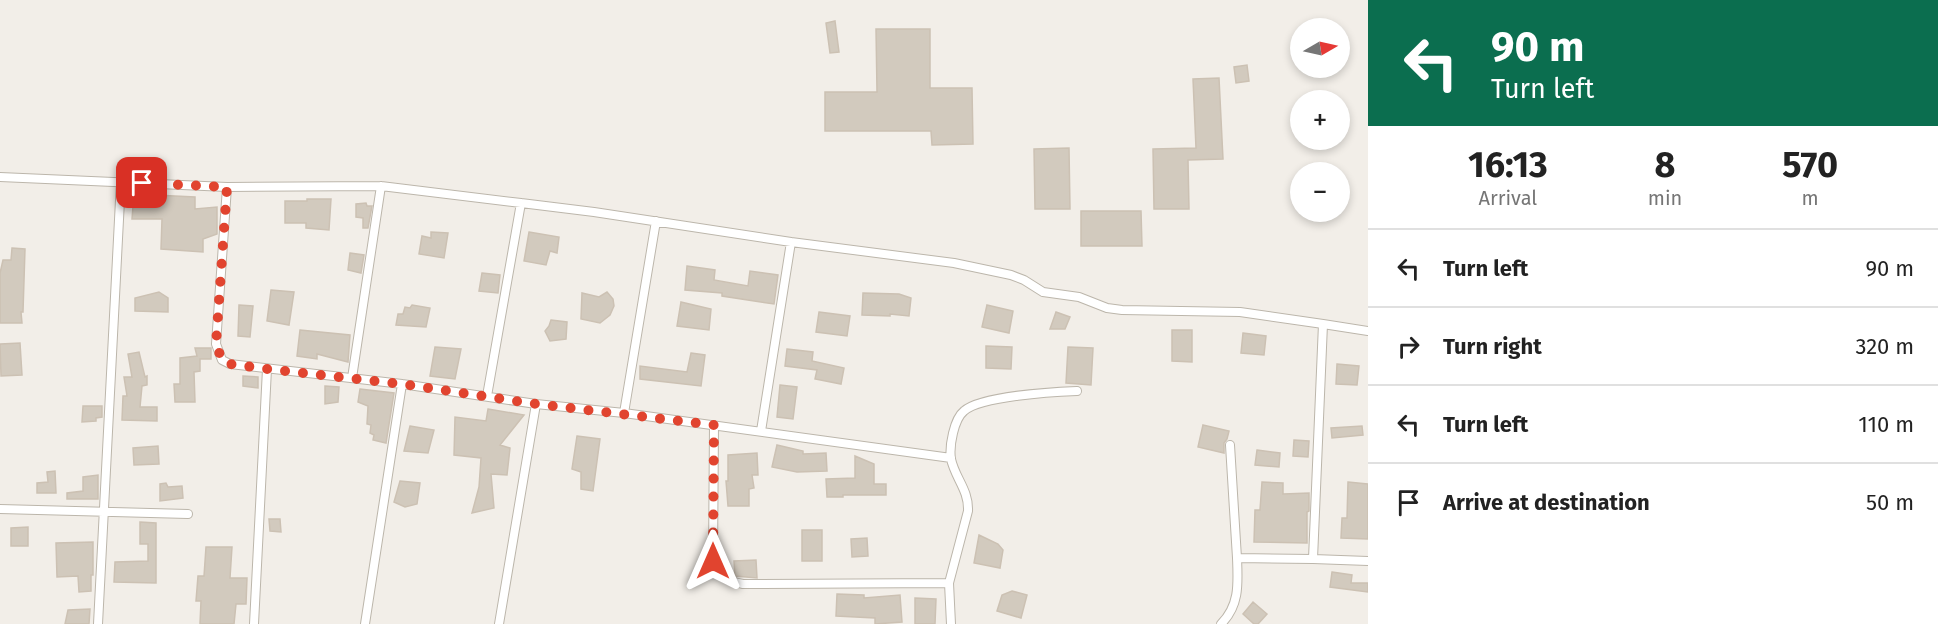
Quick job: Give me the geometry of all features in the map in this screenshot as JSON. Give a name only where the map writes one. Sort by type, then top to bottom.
[{"type":"street","points":[[0,177],[227,187],[381,186],[656,221],[791,242],[954,263],[1011,275],[1043,292],[1079,297],[1107,308],[1240,312],[1368,331]]},
{"type":"street","points":[[98,624],[121,181]]},
{"type":"street","points":[[352,378],[381,186]]},
{"type":"street","points":[[227,187],[217,334],[218,352],[222,360],[230,364],[402,384],[536,404],[624,413],[951,458]]},
{"type":"street","points":[[487,396],[521,203]]},
{"type":"street","points":[[624,413],[656,221]]},
{"type":"street","points":[[761,431],[791,242]]},
{"type":"street","points":[[1313,559],[1323,324]]},
{"type":"street","points":[[254,624],[267,369]]},
{"type":"street","points":[[365,624],[402,384]]},
{"type":"street","points":[[951,624],[949,583],[968,511],[967,494],[951,458],[956,422],[963,411],[976,404],[1042,393],[1077,391]]},
{"type":"street","points":[[499,624],[536,404]]},
{"type":"street","points":[[714,425],[713,561],[714,569],[720,576],[743,584],[949,583]]},
{"type":"street","points":[[1221,624],[1229,616],[1236,602],[1238,585],[1230,445]]},
{"type":"street","points":[[0,508],[188,514]]},
{"type":"street","points":[[1237,558],[1368,561]]},
{"type":"building","points":[[835,21],[839,52],[830,53],[826,23]]},
{"type":"building","points":[[876,29],[930,29],[930,88],[972,88],[973,144],[932,145],[931,131],[825,131],[825,92],[877,92]]},
{"type":"building","points":[[1247,65],[1249,81],[1236,83],[1234,67]]},
{"type":"building","points":[[1219,78],[1223,159],[1188,160],[1189,209],[1154,209],[1153,149],[1196,148],[1193,79]]},
{"type":"building","points":[[1069,148],[1070,209],[1035,209],[1034,149]]},
{"type":"building","points":[[134,194],[195,197],[195,209],[217,207],[217,234],[203,239],[203,252],[161,249],[162,219],[132,219]]},
{"type":"building","points":[[307,199],[331,199],[329,230],[306,228],[306,223],[285,223],[285,201],[307,201]]},
{"type":"building","points":[[366,203],[367,206],[372,206],[368,228],[363,228],[363,218],[356,217],[356,204]]},
{"type":"building","points":[[1081,211],[1141,211],[1142,246],[1081,246]]},
{"type":"building","points":[[431,232],[448,233],[444,258],[419,254],[422,236],[431,238]]},
{"type":"building","points":[[529,232],[559,237],[557,253],[550,251],[546,265],[524,261]]},
{"type":"building","points":[[12,248],[25,249],[22,323],[0,323],[0,273],[3,260],[11,260]]},
{"type":"building","points":[[350,253],[364,255],[361,273],[348,270]]},
{"type":"building","points":[[687,266],[715,270],[714,280],[748,286],[750,271],[778,275],[774,304],[722,296],[722,293],[685,290]]},
{"type":"building","points":[[482,273],[500,275],[498,293],[479,291]]},
{"type":"building","points":[[271,290],[294,292],[289,325],[267,321]]},
{"type":"building","points":[[159,292],[168,298],[168,312],[135,311],[135,298]]},
{"type":"building","points":[[607,292],[613,299],[614,306],[610,315],[600,323],[581,319],[582,293],[599,297]]},
{"type":"building","points":[[863,293],[899,294],[911,298],[909,316],[862,315]]},
{"type":"building","points":[[681,302],[711,309],[709,330],[677,326]]},
{"type":"building","points":[[239,305],[253,306],[250,337],[238,336]]},
{"type":"building","points":[[412,305],[430,308],[426,327],[396,325],[398,314],[403,314],[405,307],[410,308]]},
{"type":"building","points":[[987,305],[1013,311],[1009,333],[982,327]]},
{"type":"building","points":[[819,312],[850,316],[847,336],[816,332]]},
{"type":"building","points":[[1056,312],[1070,317],[1065,329],[1050,329]]},
{"type":"building","points":[[551,320],[567,322],[566,339],[550,341],[545,331]]},
{"type":"building","points":[[300,330],[350,335],[348,362],[317,354],[317,359],[297,356]]},
{"type":"building","points":[[1172,330],[1192,330],[1192,362],[1172,361]]},
{"type":"building","points":[[1243,333],[1266,336],[1264,355],[1241,353]]},
{"type":"building","points":[[20,343],[22,375],[1,376],[0,344]]},
{"type":"building","points":[[986,346],[1012,347],[1011,369],[986,368]]},
{"type":"building","points":[[435,347],[461,349],[455,379],[430,376]]},
{"type":"building","points":[[1068,347],[1093,348],[1091,385],[1066,383]]},
{"type":"building","points":[[195,348],[211,348],[211,359],[200,359],[200,371],[194,372],[195,402],[175,402],[174,384],[180,384],[180,358],[197,356]]},
{"type":"building","points":[[787,349],[813,352],[812,361],[844,368],[841,384],[815,379],[817,370],[785,366]]},
{"type":"building","points":[[139,352],[145,377],[147,376],[147,385],[142,386],[140,407],[157,407],[157,421],[122,420],[123,396],[127,396],[124,377],[132,377],[128,354]]},
{"type":"building","points":[[691,353],[705,355],[701,386],[640,379],[640,366],[687,372]]},
{"type":"building","points":[[1337,364],[1359,366],[1357,385],[1336,384]]},
{"type":"building","points":[[243,376],[258,377],[258,388],[243,386]]},
{"type":"building","points":[[780,385],[797,387],[793,419],[777,417]]},
{"type":"building","points":[[325,386],[339,387],[338,402],[325,404]]},
{"type":"building","points":[[360,389],[394,393],[386,443],[373,440],[374,435],[370,433],[371,425],[367,424],[368,406],[358,402]]},
{"type":"building","points":[[83,406],[102,406],[102,417],[96,418],[96,421],[82,422]]},
{"type":"building","points":[[488,409],[524,415],[500,445],[510,448],[507,475],[491,474],[494,508],[472,513],[479,487],[481,458],[454,455],[455,417],[486,421]]},
{"type":"building","points":[[1203,425],[1229,431],[1224,443],[1224,453],[1198,447]]},
{"type":"building","points":[[410,426],[434,430],[428,453],[404,451]]},
{"type":"building","points":[[1362,426],[1363,435],[1332,438],[1331,428]]},
{"type":"building","points":[[577,436],[600,439],[593,491],[581,489],[581,472],[572,469]]},
{"type":"building","points":[[1294,440],[1309,441],[1308,457],[1293,456]]},
{"type":"building","points":[[777,445],[803,451],[803,454],[826,453],[827,471],[797,472],[772,467]]},
{"type":"building","points":[[158,446],[159,464],[134,465],[133,448]]},
{"type":"building","points":[[1257,450],[1280,453],[1279,467],[1255,465]]},
{"type":"building","points":[[757,453],[758,475],[752,475],[754,488],[749,489],[749,506],[728,506],[726,481],[728,481],[728,455]]},
{"type":"building","points":[[855,456],[874,464],[874,484],[886,484],[886,495],[827,497],[826,479],[855,478]]},
{"type":"building","points":[[55,471],[56,493],[37,493],[37,483],[48,482],[47,472]]},
{"type":"building","points":[[98,475],[98,499],[67,499],[67,493],[83,491],[83,477]]},
{"type":"building","points":[[400,481],[420,483],[417,504],[405,507],[394,502]]},
{"type":"building","points":[[1262,482],[1283,483],[1283,494],[1309,493],[1307,543],[1254,542],[1255,510],[1260,510]]},
{"type":"building","points":[[1348,482],[1368,484],[1368,539],[1341,538],[1342,518],[1347,518]]},
{"type":"building","points":[[166,483],[168,487],[182,486],[183,498],[160,501],[160,484]]},
{"type":"building","points":[[269,519],[280,519],[281,532],[270,531]]},
{"type":"building","points":[[140,522],[156,523],[156,583],[114,582],[115,562],[148,561],[148,544],[140,544]]},
{"type":"building","points":[[28,527],[28,546],[11,546],[11,528]]},
{"type":"building","points":[[802,530],[822,530],[822,561],[802,561]]},
{"type":"building","points":[[979,535],[998,544],[1003,550],[1000,568],[974,563]]},
{"type":"building","points":[[867,538],[868,556],[852,557],[851,539]]},
{"type":"building","points":[[93,542],[91,591],[79,592],[78,576],[57,577],[56,543]]},
{"type":"building","points":[[206,547],[232,547],[230,578],[247,578],[246,604],[236,604],[234,624],[200,624],[201,601],[196,601],[198,576],[204,576]]},
{"type":"building","points":[[756,560],[757,578],[735,576],[734,561]]},
{"type":"building","points":[[1332,572],[1352,575],[1351,583],[1368,583],[1368,592],[1330,587]]},
{"type":"building","points":[[1012,591],[1027,595],[1021,618],[997,611],[1002,595]]},
{"type":"building","points":[[837,594],[864,595],[864,598],[900,595],[902,622],[875,624],[875,618],[836,616]]},
{"type":"building","points":[[915,598],[936,599],[935,624],[915,624]]},
{"type":"building","points":[[1253,602],[1267,614],[1258,624],[1254,624],[1243,614]]},
{"type":"building","points":[[90,609],[89,624],[65,624],[68,610]]},
{"type":"route","points":[[142,183],[227,187],[216,344],[222,360],[230,364],[714,425],[713,561]]}]
